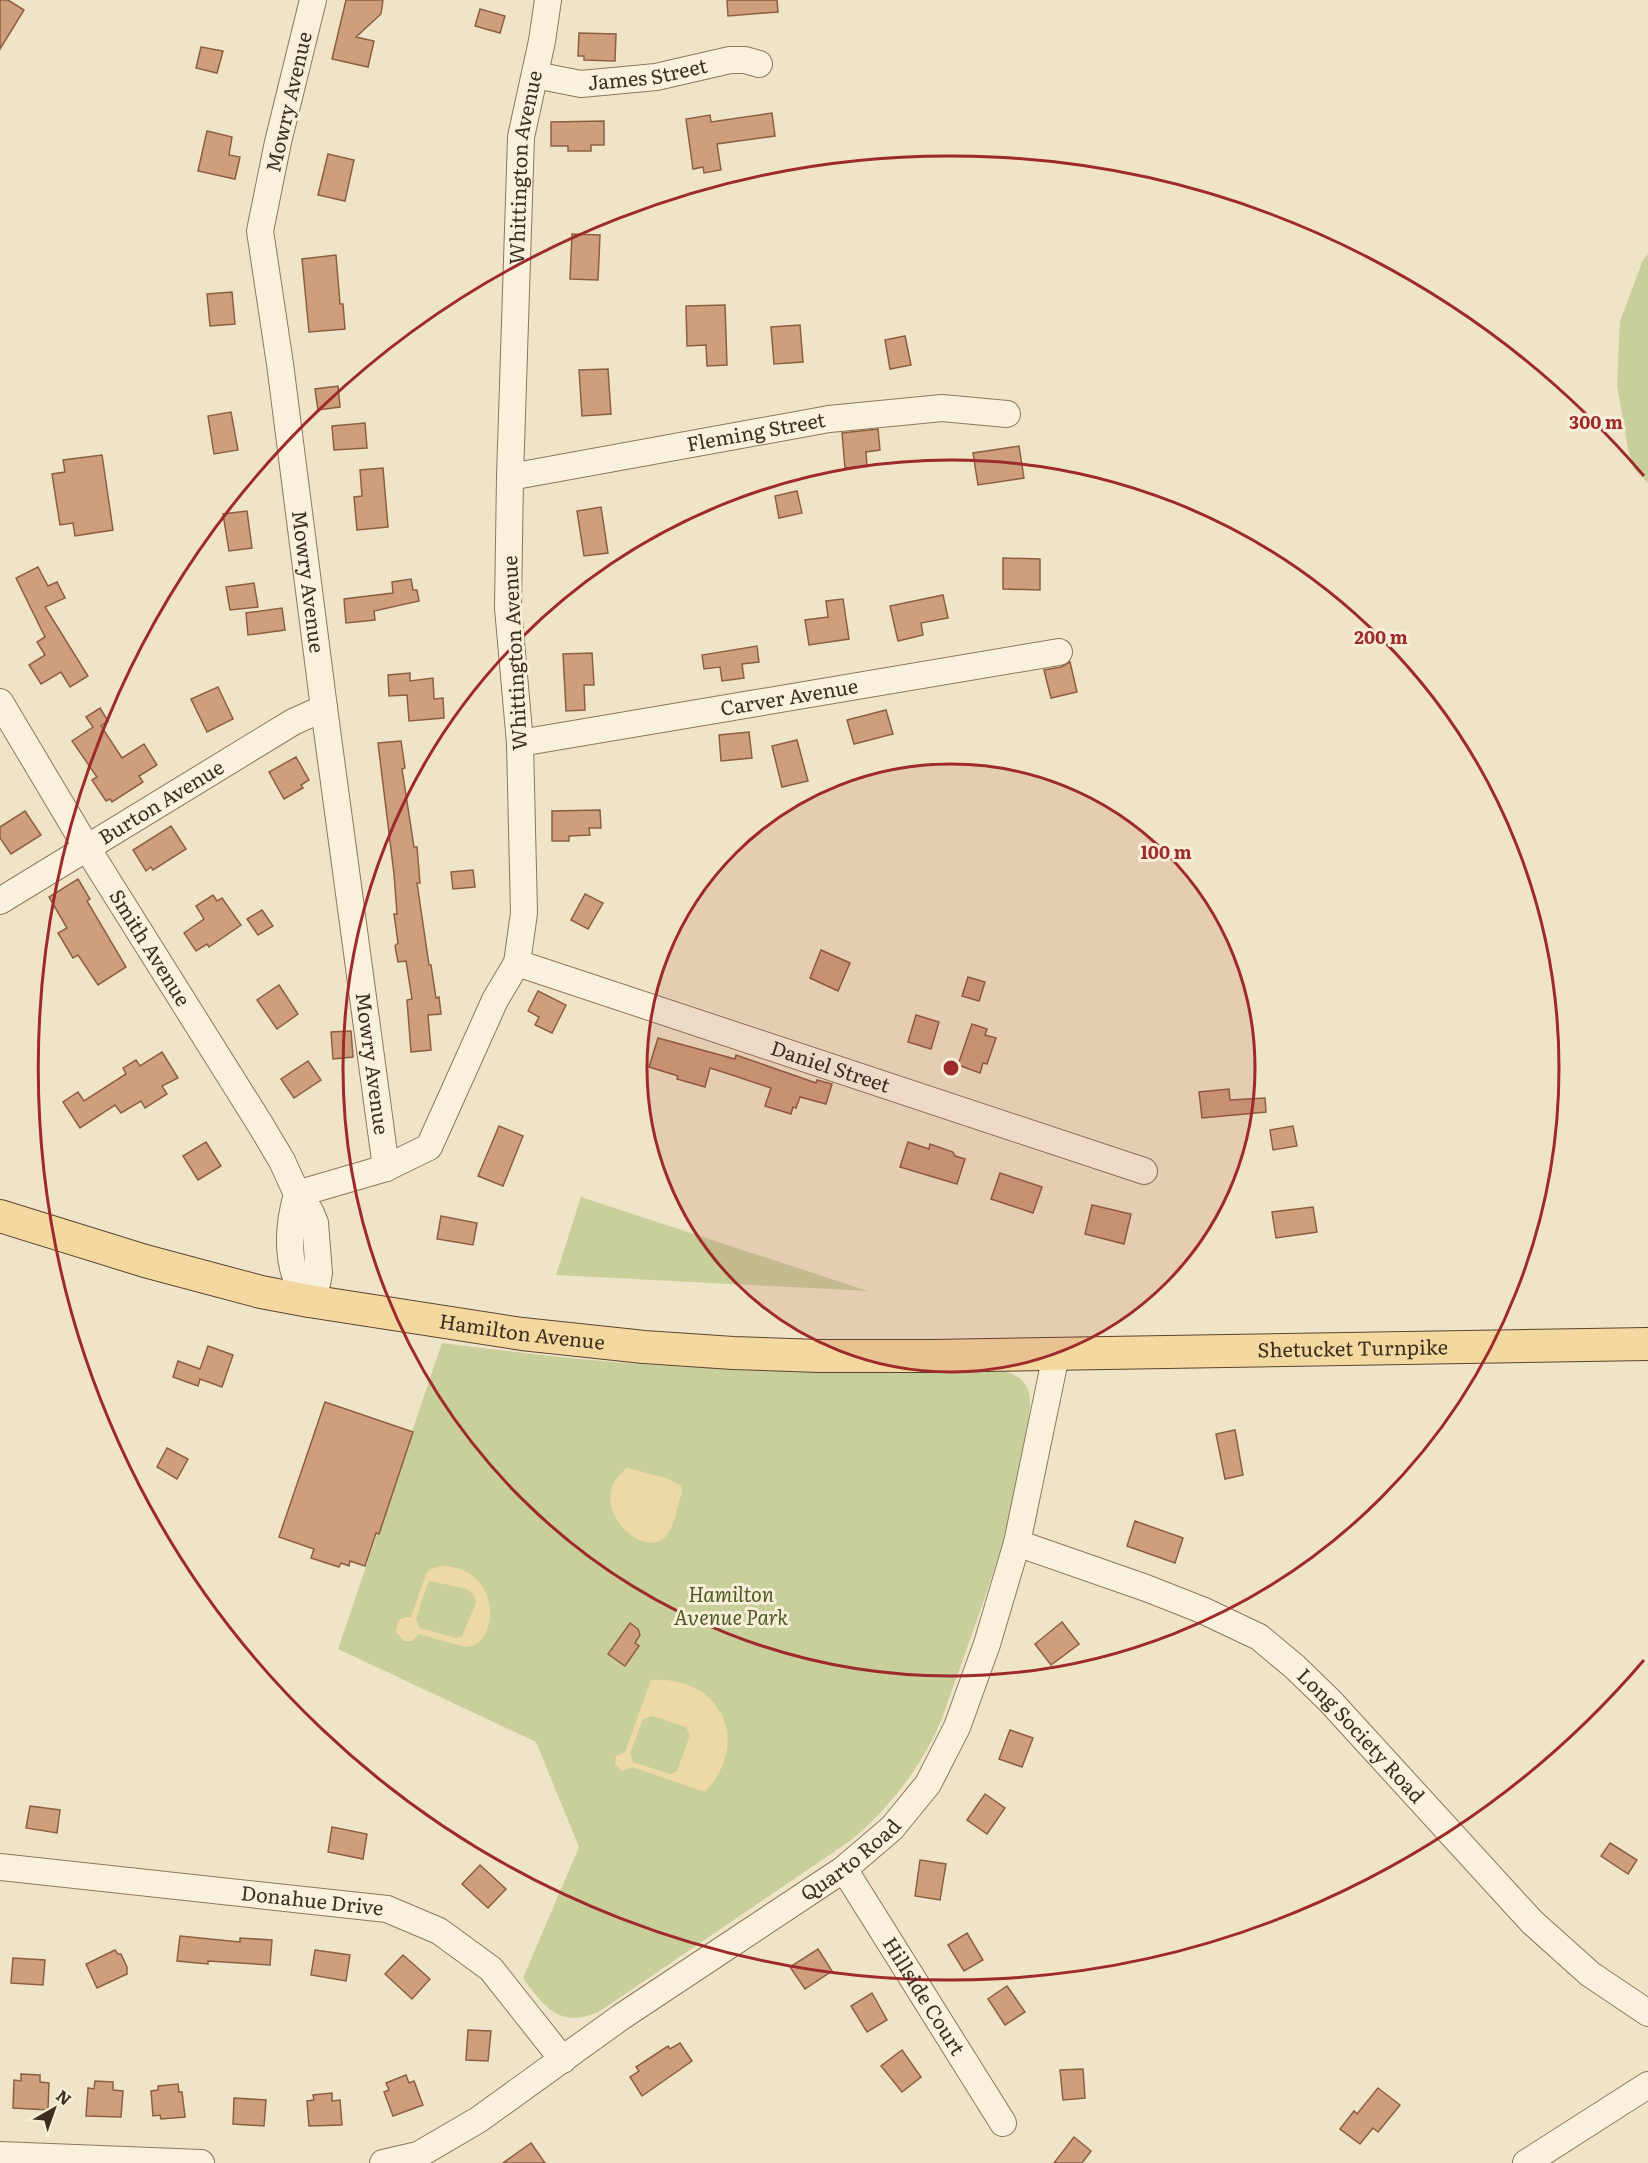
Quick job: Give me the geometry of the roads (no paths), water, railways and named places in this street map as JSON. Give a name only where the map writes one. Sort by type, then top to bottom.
[{"type":"main road","name":"Hamilton Avenue","points":[[0,1216],[145,1261],[261,1292],[522,1334],[655,1348],[733,1353],[820,1356],[1056,1355]]},
{"type":"main road","name":"Shetucket Turnpike","points":[[1056,1355],[1648,1344]]},
{"type":"street","name":"Mowry Avenue","points":[[313,0],[278,142],[260,231],[280,364],[386,1168]]},
{"type":"street","name":"Whittington Avenue","points":[[297,1194],[386,1168],[429,1147],[495,1000],[518,963],[524,913],[520,743],[508,608],[510,477],[521,137],[548,0]]},
{"type":"street","name":"James Street","points":[[535,75],[581,84],[656,77],[730,60],[759,63]]},
{"type":"street","name":"Fleming Street","points":[[510,477],[829,419],[942,408],[1007,414]]},
{"type":"street","name":"Carver Avenue","points":[[520,743],[1059,651]]},
{"type":"street","name":"Smith Avenue","points":[[0,702],[87,848],[260,1124],[282,1161],[297,1194],[310,1211],[315,1223],[319,1273],[317,1284],[309,1301]]},
{"type":"street","name":"Burton Avenue","points":[[0,901],[293,722],[324,708]]},
{"type":"street","name":"Daniel Street","points":[[518,963],[1144,1172]]},
{"type":"street","name":"Quarto Road","points":[[383,2163],[418,2155],[478,2120],[621,2017],[844,1869],[892,1827],[928,1784],[957,1727],[987,1644],[1017,1543],[1056,1355]]},
{"type":"street","name":"Long Society Road","points":[[1017,1543],[1169,1597],[1259,1636],[1295,1666],[1330,1701],[1532,1922],[1590,1974],[1648,2013]]},
{"type":"street","name":"Donahue Drive","points":[[0,1867],[387,1909],[439,1931],[490,1969],[563,2060]]},
{"type":"street","name":"Hillside Court","points":[[844,1869],[1003,2123]]},
{"type":"street","points":[[1526,2163],[1648,2085]]},
{"type":"street","points":[[0,2155],[201,2163]]},
{"type":"park label","name":"Hamilton Avenue Park","points":[[731,1606]]}]
